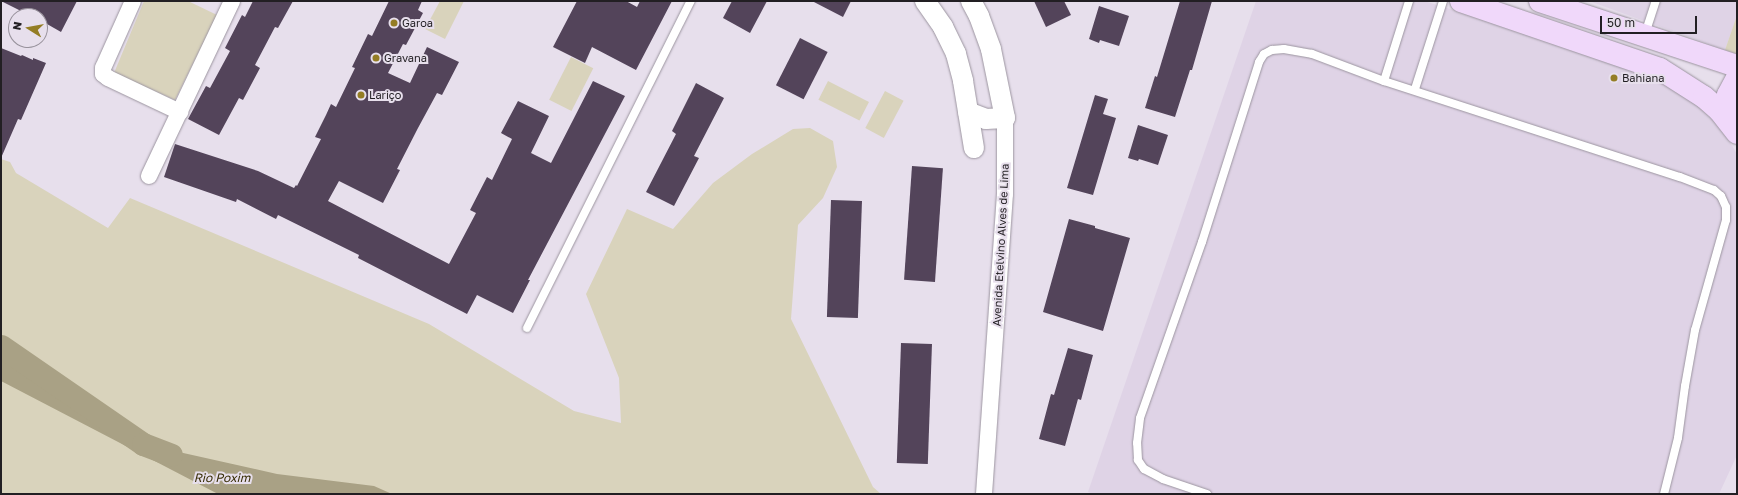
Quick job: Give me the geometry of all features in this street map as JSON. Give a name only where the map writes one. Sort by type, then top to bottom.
[{"type":"main road","points":[[1461,1],[1660,69],[1704,97],[1732,127]]},
{"type":"main road","points":[[1540,1],[1737,66]]},
{"type":"main road","points":[[1732,127],[1728,95],[1737,78]]},
{"type":"street","points":[[133,1],[103,68],[104,74],[108,78],[180,112]]},
{"type":"street","points":[[925,1],[943,27],[956,54],[974,148]]},
{"type":"street","name":"Avenida Etelvino Alves de Lima","points":[[971,1],[979,16],[991,49],[1005,118],[1005,194],[984,494]]},
{"type":"street","points":[[149,176],[180,112],[228,2]]},
{"type":"street","points":[[968,112],[986,119],[1005,118]]},
{"type":"lane","points":[[527,328],[691,1]]},
{"type":"lane","points":[[1384,81],[1409,1]]},
{"type":"lane","points":[[1415,89],[1443,1]]},
{"type":"lane","points":[[1645,35],[1656,1]]},
{"type":"lane","points":[[1207,494],[1162,478],[1144,469],[1138,460],[1137,443],[1140,418],[1202,242],[1259,62],[1264,54],[1284,49],[1312,54],[1384,81],[1415,89],[1680,177],[1714,190],[1721,196],[1726,207],[1726,220],[1695,330],[1678,438],[1664,494]]},
{"type":"shaded area","points":[[144,1],[188,1],[217,15],[175,100],[114,73]]},
{"type":"shaded area","points":[[440,1],[464,1],[445,39],[425,29]]},
{"type":"shaded area","points":[[1256,1],[1424,1],[1499,24],[1677,86],[1722,129],[1737,154],[1737,455],[1719,494],[1093,494],[1088,492]]},
{"type":"shaded area","points":[[1589,1],[1737,1],[1737,15],[1725,50]]},
{"type":"shaded area","points":[[1737,15],[1737,54],[1725,50]]},
{"type":"shaded area","points":[[571,57],[593,68],[571,111],[549,100]]},
{"type":"shaded area","points":[[828,81],[869,102],[859,121],[818,100]]},
{"type":"shaded area","points":[[885,91],[904,101],[884,138],[865,128]]},
{"type":"shaded area","points":[[810,128],[833,141],[837,167],[823,198],[798,225],[791,319],[873,487],[881,494],[1,494],[1,159],[10,162],[16,173],[108,228],[130,198],[429,324],[574,411],[621,423],[619,378],[586,294],[627,209],[673,229],[713,183],[752,154],[793,129]]},
{"type":"water","name":"Rio Poxim","points":[[1,349],[143,444],[277,474],[374,486],[392,494],[218,494],[1,381]]},
{"type":"building","points":[[1,1],[77,1],[61,32],[48,25],[48,8],[15,8]]},
{"type":"building","points":[[253,1],[293,1],[278,28],[275,27],[255,65],[260,68],[243,100],[239,98],[219,135],[188,119],[206,86],[210,88],[230,51],[225,48],[242,15],[245,17]]},
{"type":"building","points":[[389,1],[422,1],[418,10],[423,13],[406,45],[403,44],[388,73],[410,83],[427,47],[459,62],[442,95],[437,93],[418,128],[397,169],[400,170],[383,203],[339,181],[328,201],[449,264],[476,213],[470,210],[487,177],[492,180],[512,139],[501,133],[518,101],[549,116],[531,153],[551,163],[593,81],[625,96],[528,280],[530,280],[513,313],[477,295],[467,314],[358,258],[359,255],[278,215],[276,219],[237,199],[236,202],[164,177],[175,144],[258,171],[294,188],[296,185],[297,186],[321,139],[315,137],[331,104],[336,107],[355,68],[352,67],[368,34],[372,36]]},
{"type":"building","points":[[577,1],[626,1],[637,7],[640,1],[672,1],[636,70],[592,47],[585,63],[553,47]]},
{"type":"building","points":[[732,1],[767,1],[750,33],[723,18]]},
{"type":"building","points":[[812,1],[851,1],[843,17]]},
{"type":"building","points":[[1034,1],[1064,1],[1071,15],[1046,27]]},
{"type":"building","points":[[1180,1],[1212,1],[1192,70],[1190,70],[1175,117],[1145,108],[1155,76],[1157,77]]},
{"type":"building","points":[[1099,6],[1129,16],[1119,46],[1100,40],[1099,43],[1089,39]]},
{"type":"building","points":[[800,38],[828,52],[804,99],[776,85]]},
{"type":"building","points":[[1,48],[33,60],[33,58],[46,63],[21,120],[18,119],[1,158]]},
{"type":"building","points":[[696,83],[724,98],[694,156],[699,158],[674,206],[646,192],[676,134],[672,131]]},
{"type":"building","points":[[1095,95],[1108,99],[1103,114],[1116,118],[1093,195],[1067,188]]},
{"type":"building","points":[[1138,125],[1168,135],[1158,165],[1139,159],[1138,161],[1128,158]]},
{"type":"building","points":[[912,166],[943,168],[935,282],[904,280]]},
{"type":"building","points":[[831,200],[862,201],[858,318],[827,317]]},
{"type":"building","points":[[1069,219],[1130,238],[1103,331],[1043,312]]},
{"type":"building","points":[[901,343],[932,344],[928,464],[897,463]]},
{"type":"building","points":[[1068,348],[1093,355],[1081,400],[1078,399],[1065,446],[1039,439],[1051,394],[1054,395]]},
{"type":"waterway","name":"Rio Poxim","points":[[1,346],[143,444],[171,455]]},
{"type":"place","name":"Garoa","points":[[394,23]]},
{"type":"place","name":"Gravana","points":[[376,58]]},
{"type":"place","name":"Bahiana","points":[[1614,78]]},
{"type":"place","name":"Lariço","points":[[361,95]]}]
